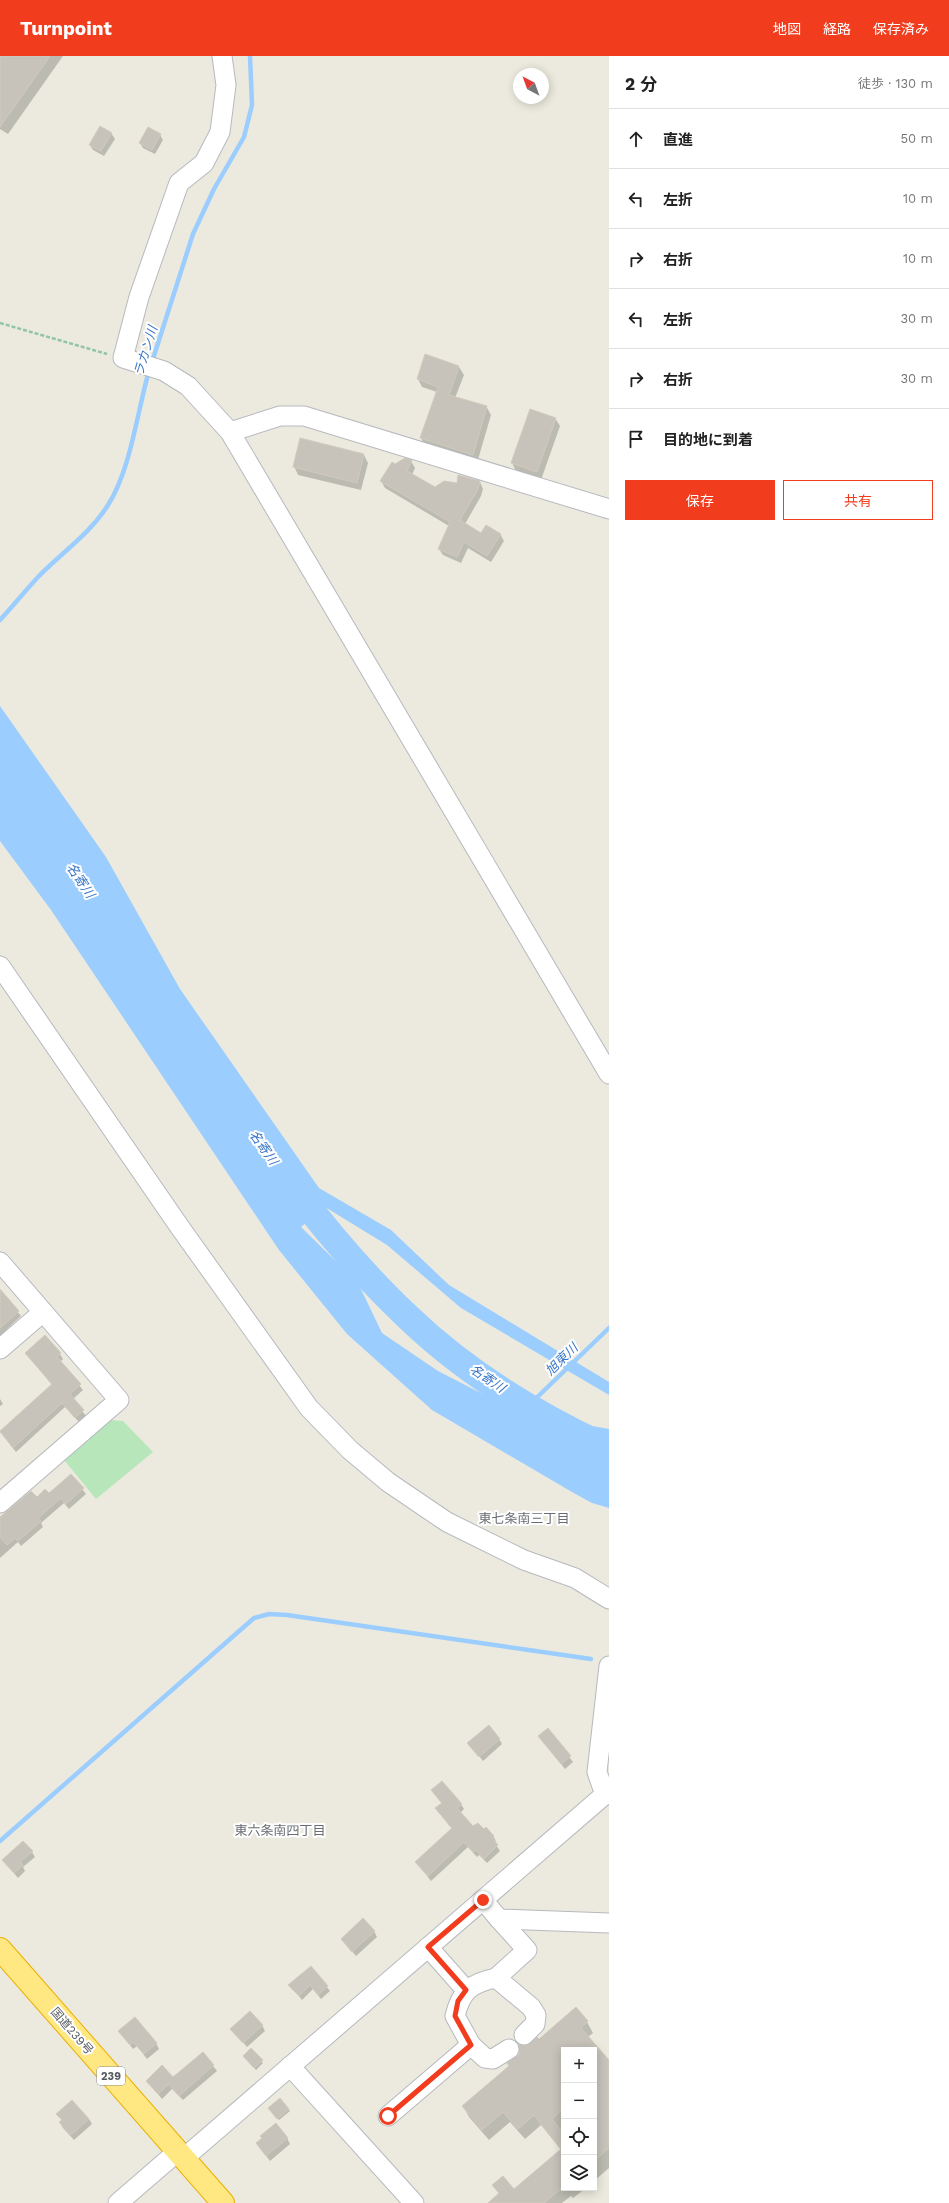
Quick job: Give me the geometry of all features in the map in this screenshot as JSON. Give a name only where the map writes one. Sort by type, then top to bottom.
[{"type":"highway","name":"国道239号","points":[[0,1949],[223,2203]]},
{"type":"street","points":[[222,56],[226,85],[220,132],[204,163],[179,182],[139,297],[123,358],[164,372],[188,386],[230,432],[609,1074]]},
{"type":"street","points":[[230,432],[280,416],[304,416],[609,509]]},
{"type":"street","points":[[0,966],[179,1226],[280,1369],[314,1413],[350,1450],[388,1482],[447,1522],[524,1560],[575,1578],[609,1599]]},
{"type":"street","points":[[0,1262],[119,1400],[0,1503]]},
{"type":"street","points":[[0,1349],[43,1312]]},
{"type":"street","points":[[118,2203],[290,2066],[607,1793],[597,1772],[609,1666]]},
{"type":"street","points":[[483,1900],[527,1950],[496,1978],[482,1980],[466,1990],[458,2001],[455,2016],[471,2045],[485,2058],[493,2059],[509,2049]]},
{"type":"street","points":[[499,1918],[609,1923]]},
{"type":"street","points":[[428,1947],[466,1990]]},
{"type":"street","points":[[496,1978],[531,2007],[536,2015],[535,2024],[524,2035]]},
{"type":"street","points":[[388,2116],[471,2045]]},
{"type":"street","points":[[290,2066],[414,2203]]},
{"type":"path","points":[[0,323],[123,358]]},
{"type":"green space","points":[[110,1420],[123,1421],[153,1452],[96,1499],[64,1460]]},
{"type":"water","points":[[0,706],[106,857],[180,989],[319,1188],[391,1230],[449,1285],[609,1382],[609,1395],[461,1308],[387,1245],[325,1207],[301,1227],[358,1283],[382,1333],[438,1371],[520,1413],[609,1429],[609,1508],[592,1503],[572,1492],[432,1410],[347,1334],[279,1250],[51,910],[0,841]]},
{"type":"building","points":[[0,56],[50,56],[0,127]]},
{"type":"building","points":[[100,126],[112,133],[101,151],[89,145]]},
{"type":"building","points":[[148,127],[161,134],[152,150],[139,143]]},
{"type":"building","points":[[425,354],[459,366],[449,395],[487,406],[473,455],[420,438],[438,387],[417,379]]},
{"type":"building","points":[[530,409],[556,418],[537,472],[511,463]]},
{"type":"building","points":[[300,438],[364,454],[357,483],[293,467]]},
{"type":"building","points":[[405,458],[412,460],[407,471],[435,487],[444,481],[457,483],[458,475],[480,481],[478,489],[460,520],[481,533],[486,525],[501,534],[487,556],[464,542],[457,557],[438,549],[450,522],[380,481],[392,462],[395,464]]},
{"type":"building","points":[[0,1289],[19,1311],[0,1328]]},
{"type":"building","points":[[45,1335],[61,1353],[57,1357],[81,1384],[70,1394],[84,1410],[75,1418],[62,1403],[13,1448],[0,1431],[52,1384],[25,1353]]},
{"type":"building","points":[[71,1474],[84,1488],[66,1504],[61,1498],[38,1518],[41,1521],[18,1541],[15,1538],[7,1545],[0,1537],[0,1517],[31,1491],[37,1497],[45,1489],[49,1493]]},
{"type":"building","points":[[489,1725],[500,1739],[479,1757],[467,1743]]},
{"type":"building","points":[[548,1728],[571,1756],[561,1764],[538,1736]]},
{"type":"building","points":[[442,1781],[462,1804],[457,1808],[473,1826],[478,1823],[484,1829],[486,1827],[494,1836],[492,1838],[498,1845],[484,1859],[476,1850],[473,1852],[464,1842],[428,1876],[415,1862],[452,1828],[435,1808],[442,1803],[431,1790]]},
{"type":"building","points":[[23,1841],[33,1851],[20,1862],[23,1865],[14,1873],[2,1860]]},
{"type":"building","points":[[363,1918],[375,1931],[352,1952],[341,1939]]},
{"type":"building","points":[[311,1966],[328,1986],[318,1995],[310,1985],[299,1996],[288,1985]]},
{"type":"building","points":[[576,2007],[588,2021],[581,2028],[609,2060],[609,2148],[597,2158],[597,2047],[561,2047],[561,2111],[552,2119],[561,2130],[561,2149],[534,2115],[518,2129],[503,2112],[482,2130],[462,2106],[509,2066],[507,2063],[519,2054],[519,2044],[526,2046],[537,2037],[539,2039]]},
{"type":"building","points":[[250,2011],[263,2025],[243,2043],[230,2029]]},
{"type":"building","points":[[135,2017],[157,2043],[144,2054],[133,2042],[130,2045],[118,2031]]},
{"type":"building","points":[[251,2048],[263,2060],[254,2068],[243,2056]]},
{"type":"building","points":[[203,2052],[214,2065],[179,2096],[169,2084],[158,2094],[146,2081],[162,2065],[173,2077]]},
{"type":"building","points":[[280,2098],[289,2109],[277,2119],[268,2108]]},
{"type":"building","points":[[72,2100],[89,2119],[71,2135],[59,2122],[62,2120],[56,2114]]},
{"type":"building","points":[[276,2123],[288,2138],[266,2156],[256,2143],[262,2138],[260,2136]]},
{"type":"building","points":[[561,2149],[561,2189],[544,2203],[488,2203],[499,2193],[492,2185],[503,2176],[514,2189]]},
{"type":"waterway","name":"ラカン川","points":[[152,362],[193,234],[214,189],[244,137],[252,105],[250,56]]},
{"type":"waterway","name":"ラカン川","points":[[0,620],[38,577],[93,525],[108,505],[116,491],[128,458],[149,371]]},
{"type":"waterway","name":"名寄川","points":[[292,1186],[319,1221],[363,1271],[393,1303],[431,1338],[454,1357],[504,1392],[530,1408],[609,1449]]},
{"type":"waterway","name":"旭東川","points":[[528,1406],[609,1328]]},
{"type":"waterway","points":[[0,1841],[254,1618],[269,1614],[287,1615],[591,1659]]},
{"type":"district","name":"東七条南三丁目","points":[[524,1518]]},
{"type":"district","name":"東六条南四丁目","points":[[280,1830]]},
{"type":"route","points":[[388,2116],[471,2045],[455,2016],[458,2001],[466,1990],[428,1947],[483,1900]]}]
